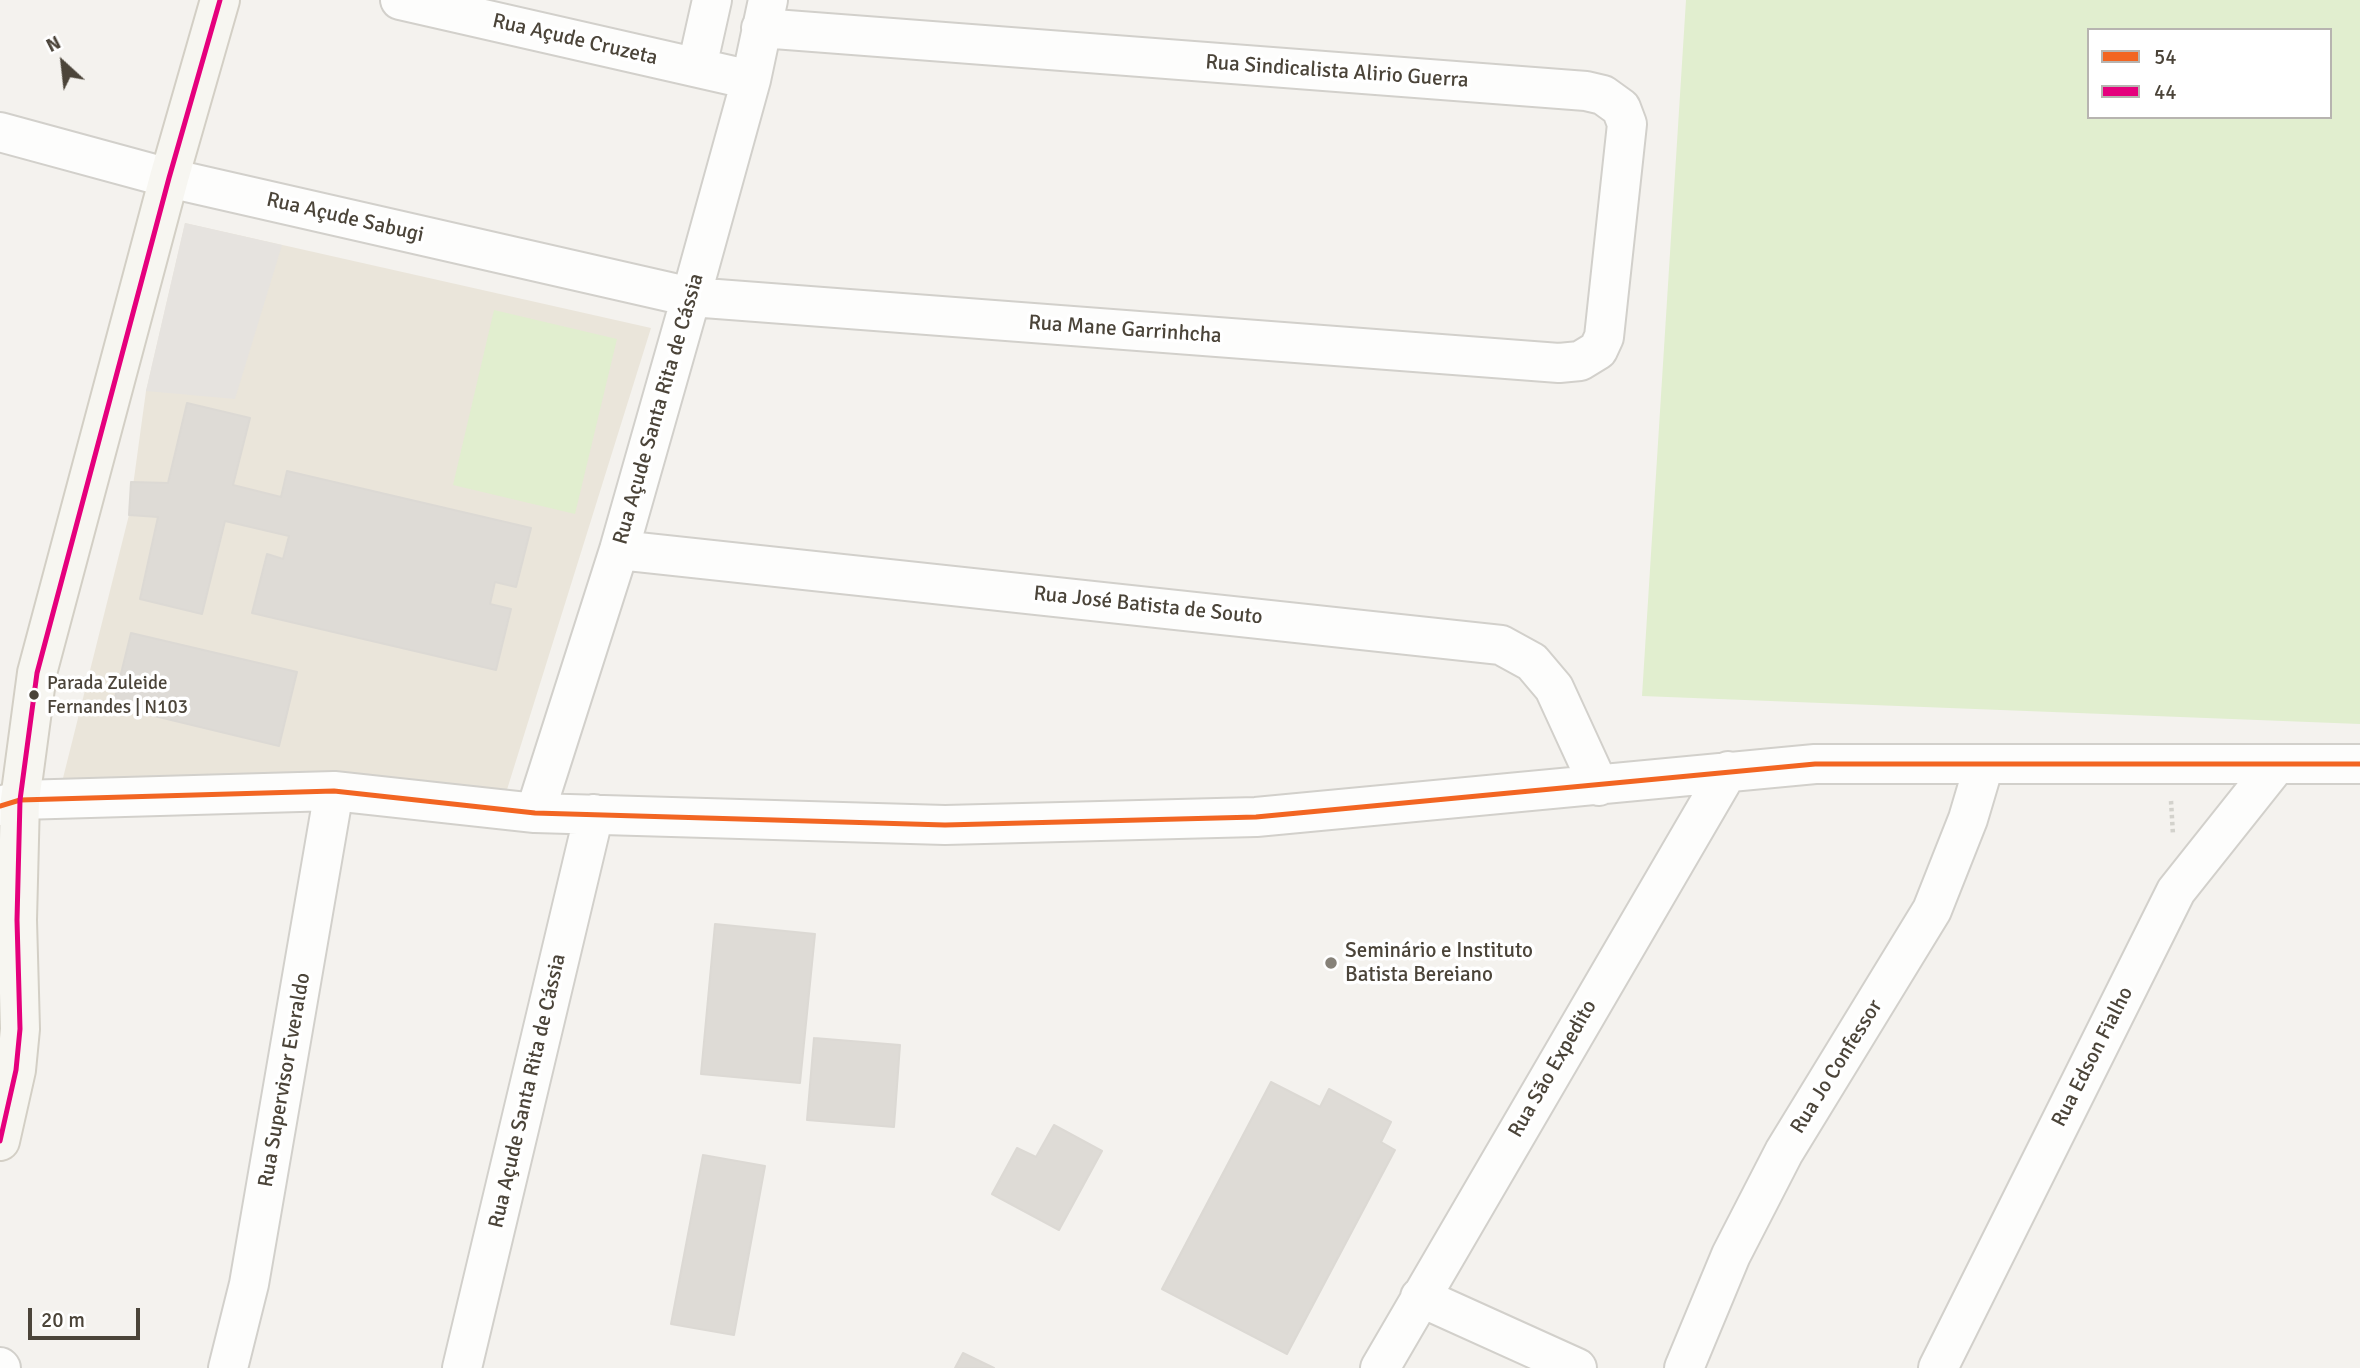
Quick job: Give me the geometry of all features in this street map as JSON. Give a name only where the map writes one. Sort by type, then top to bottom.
[{"type":"street","points":[[0,1141],[16,1070],[20,1028],[10,803],[37,673],[169,178],[220,0]]},
{"type":"street","name":"Rua Açude Cruzeta","points":[[400,0],[751,80]]},
{"type":"street","points":[[696,67],[712,0]]},
{"type":"street","name":"Rua Açude Santa Rita de Cássia","points":[[535,813],[619,550],[751,80],[765,14]]},
{"type":"street","name":"Rua Sindicalista Alirio Guerra","points":[[765,14],[1586,91],[1603,95],[1621,108],[1626,124],[1604,337],[1598,350],[1580,361],[1559,363]]},
{"type":"street","name":"Rua Açude Sabugi","points":[[0,132],[169,178],[691,297]]},
{"type":"street","name":"Rua Mane Garrinhcha","points":[[691,297],[1559,363]]},
{"type":"street","name":"Rua José Batista de Souto","points":[[619,550],[1501,645],[1532,662],[1553,688],[1599,786]]},
{"type":"street","points":[[10,803],[334,791],[535,813],[946,825],[1256,817],[1599,786],[1728,771],[1869,763],[2360,764]]},
{"type":"street","name":"Rua Edson Fialho","points":[[1938,1368],[2176,891],[2277,764]]},
{"type":"street","name":"Rua Jo Confessor","points":[[1684,1368],[1731,1255],[1784,1152],[1932,910],[1968,819],[1984,765]]},
{"type":"street","name":"Rua São Expedito","points":[[1380,1368],[1728,771]]},
{"type":"street","name":"Rua Supervisor Everaldo","points":[[228,1368],[251,1271],[334,791]]},
{"type":"street","name":"Rua Açude Santa Rita de Cássia","points":[[462,1368],[594,814]]},
{"type":"street","points":[[1420,1297],[1577,1368]]},
{"type":"path","points":[[2169,765],[2176,891]]},
{"type":"shaded area","points":[[185,223],[651,328],[505,796],[63,778],[129,515],[146,391]]},
{"type":"shaded area","points":[[185,223],[282,245],[235,399],[146,391]]},
{"type":"green space","points":[[1686,0],[2360,0],[2360,724],[1642,696]]},
{"type":"green space","points":[[494,310],[617,339],[575,514],[453,485]]},
{"type":"building","points":[[187,403],[250,418],[233,485],[281,497],[287,471],[531,528],[516,587],[495,582],[490,604],[511,609],[496,670],[252,613],[267,554],[283,559],[289,536],[225,521],[202,614],[140,599],[158,517],[129,515],[131,482],[168,483]]},
{"type":"building","points":[[131,633],[297,672],[279,746],[113,706]]},
{"type":"building","points":[[715,924],[815,934],[800,1083],[701,1074]]},
{"type":"building","points":[[814,1038],[900,1045],[894,1127],[807,1120]]},
{"type":"building","points":[[1271,1082],[1320,1107],[1329,1089],[1391,1122],[1381,1142],[1395,1150],[1287,1354],[1162,1289]]},
{"type":"building","points":[[1054,1125],[1102,1151],[1059,1230],[992,1194],[1017,1148],[1036,1157]]},
{"type":"building","points":[[703,1155],[765,1166],[734,1335],[671,1324]]},
{"type":"building","points":[[963,1353],[994,1368],[955,1368]]},
{"type":"transit line","name":"44","points":[[0,1141],[16,1070],[20,1029],[17,920],[20,800],[37,673],[169,178],[220,0]]},
{"type":"transit line","name":"54","points":[[0,806],[20,800],[334,791],[535,813],[945,825],[1256,817],[1815,764],[2360,764]]},
{"type":"place","name":"Parada Zuleide Fernandes | N103","points":[[34,695]]},
{"type":"place","name":"Seminário e Instituto Batista Bereiano","points":[[1331,963]]}]
